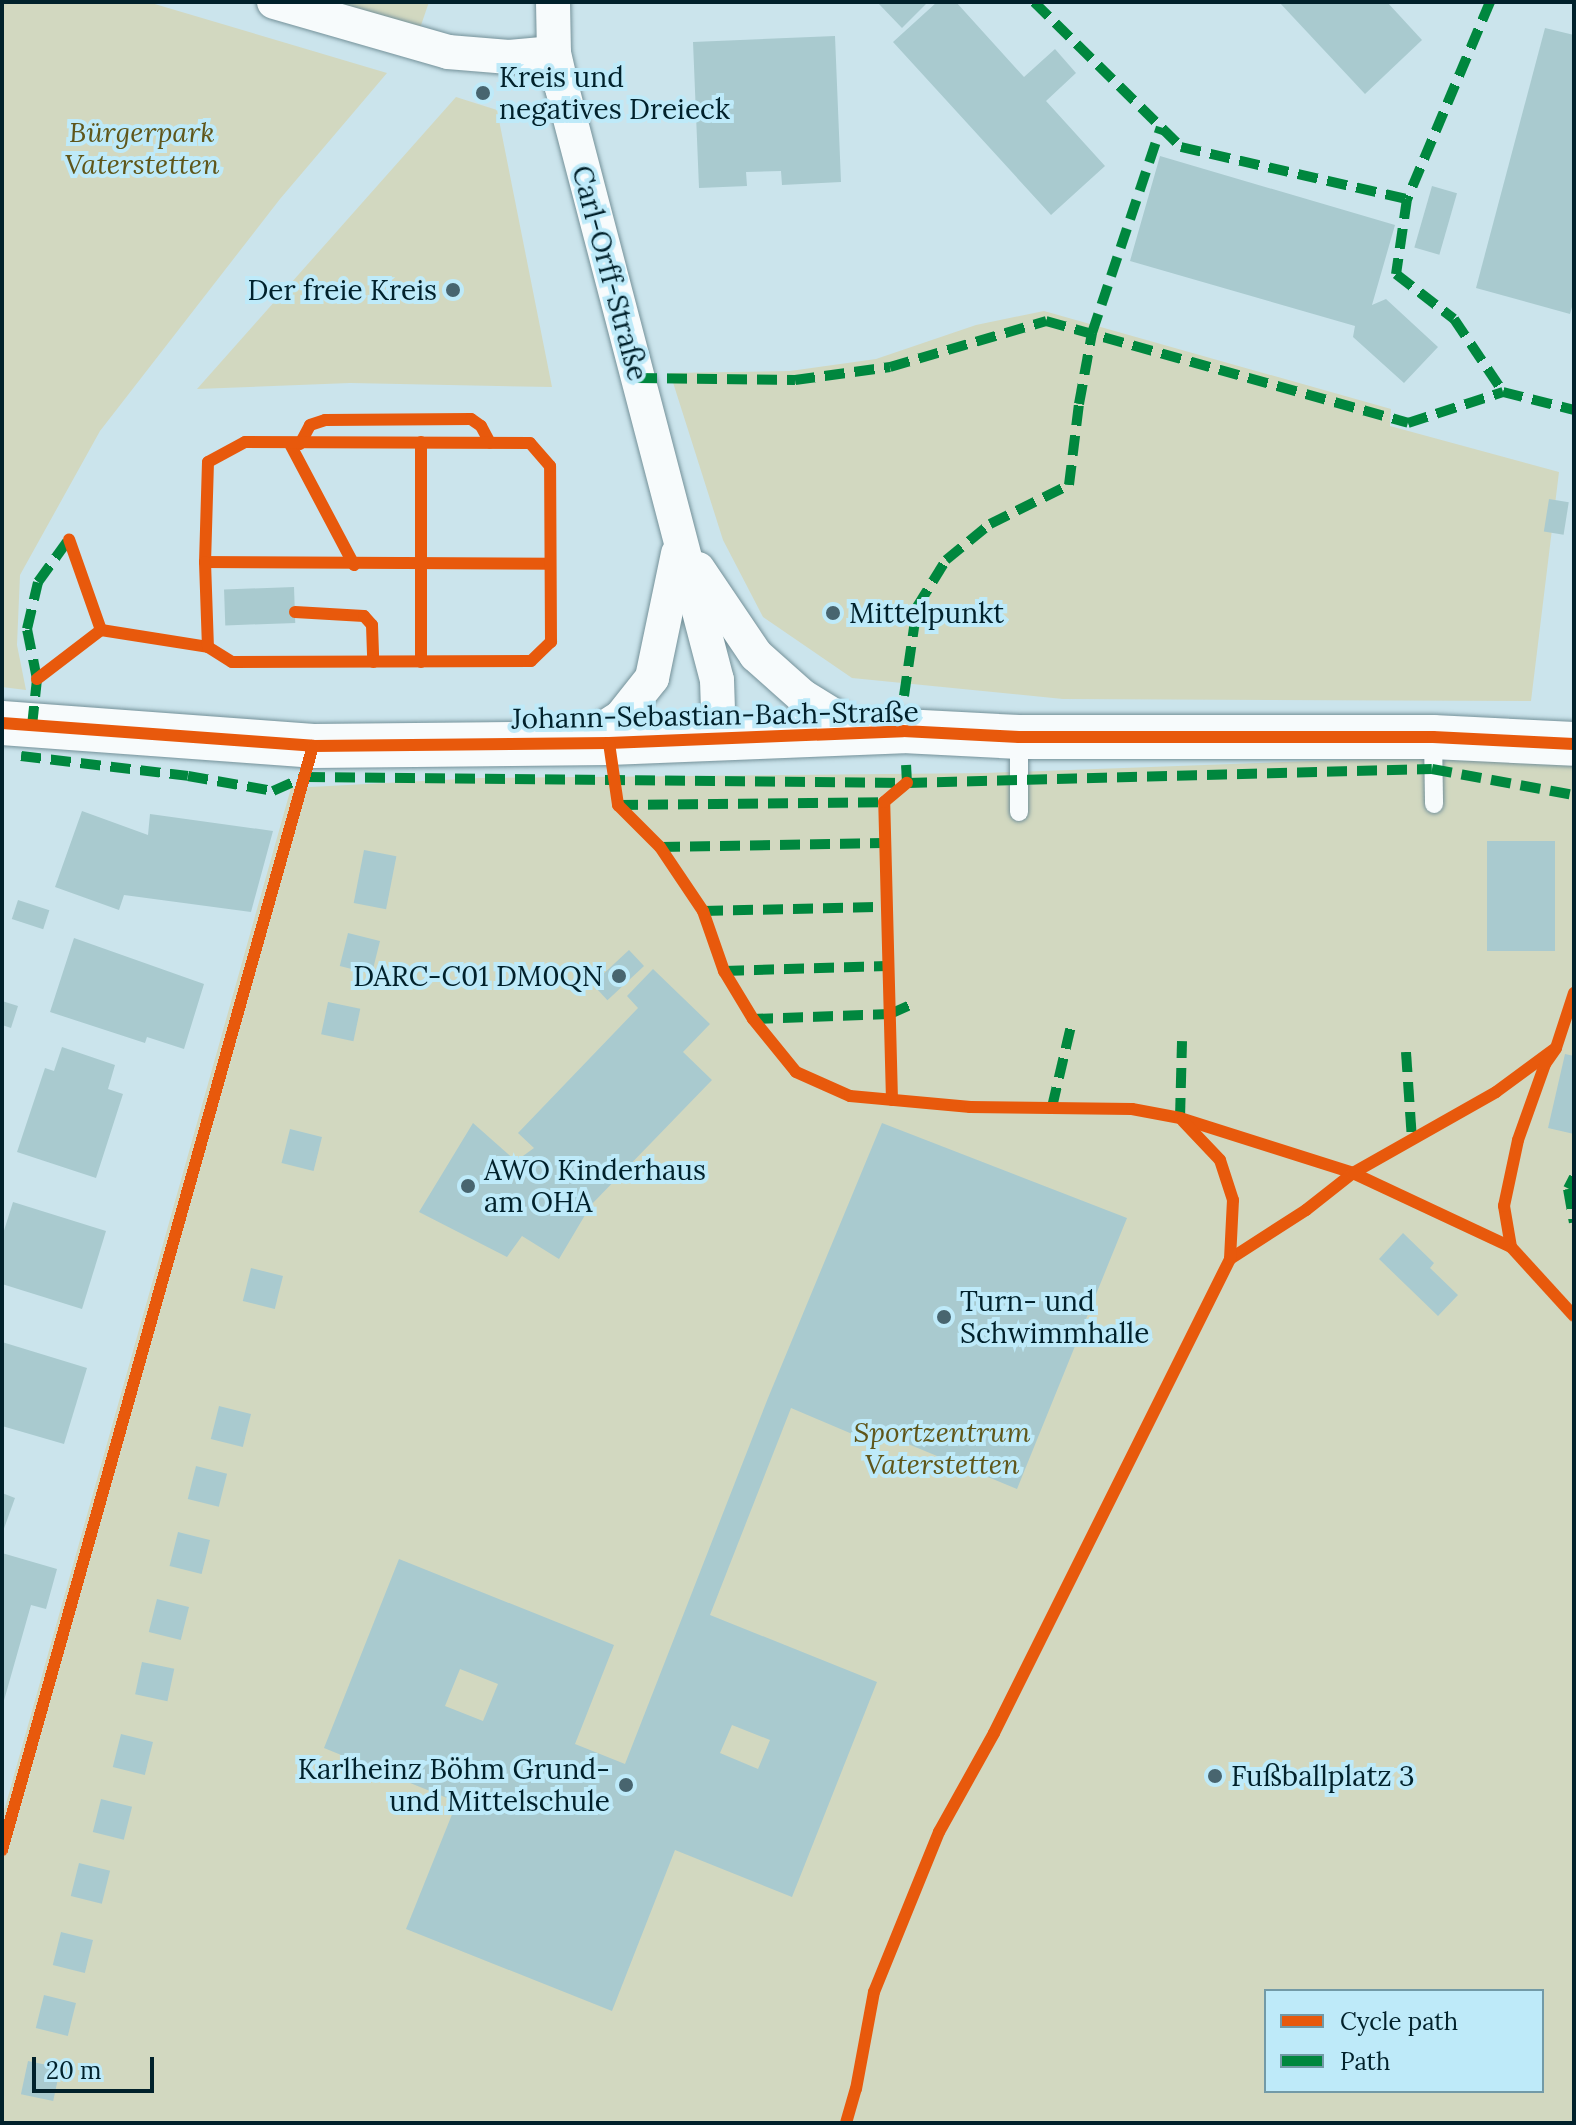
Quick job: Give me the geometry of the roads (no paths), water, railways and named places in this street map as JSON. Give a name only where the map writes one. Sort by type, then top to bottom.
[{"type":"street","points":[[274,2],[448,52],[509,57],[554,53]]},
{"type":"street","name":"Carl-Orff-Straße","points":[[553,2],[554,53],[717,680],[719,739]]},
{"type":"street","name":"Carl-Orff-Straße","points":[[680,542],[756,655],[802,696],[862,733]]},
{"type":"street","name":"Carl-Orff-Straße","points":[[579,744],[621,717],[652,678],[680,542]]},
{"type":"street","name":"Johann-Sebastian-Bach-Straße","points":[[2,723],[313,746],[579,744],[862,733],[1019,737],[1573,740]]},
{"type":"lane","points":[[1019,737],[1019,812]]},
{"type":"lane","points":[[1433,737],[1434,804]]},
{"type":"place","name":"Kreis und negatives Dreieck","points":[[483,93]]},
{"type":"place","name":"Der freie Kreis","points":[[453,290]]},
{"type":"place","name":"Mittelpunkt","points":[[833,613]]},
{"type":"place","name":"DARC-C01 DM0QN","points":[[619,976]]},
{"type":"place","name":"AWO Kinderhaus am OHA","points":[[468,1186]]},
{"type":"place","name":"Turn- und Schwimmhalle","points":[[944,1317]]},
{"type":"place","name":"Fußballplatz 3","points":[[1215,1776]]},
{"type":"place","name":"Karlheinz Böhm Grund- und Mittelschule","points":[[626,1785]]},
{"type":"park label","name":"Bürgerpark Vaterstetten","points":[[142,148]]},
{"type":"park label","name":"Sportzentrum Vaterstetten","points":[[942,1448]]}]
